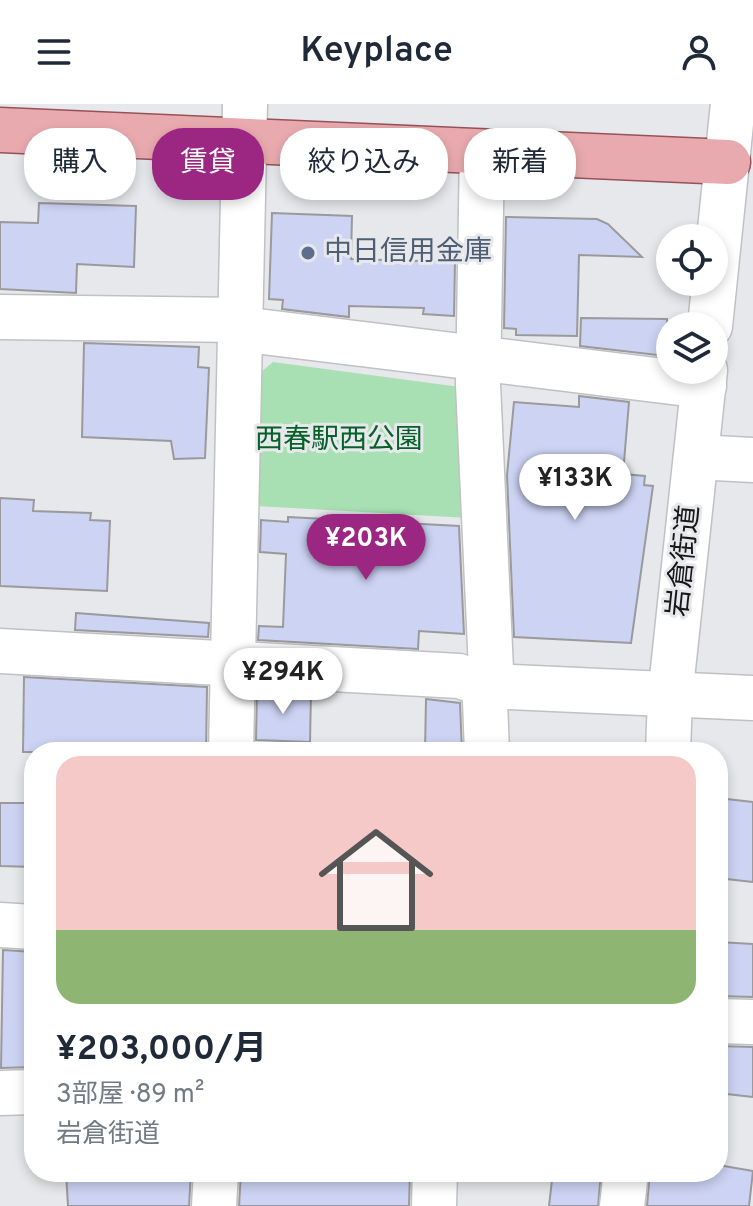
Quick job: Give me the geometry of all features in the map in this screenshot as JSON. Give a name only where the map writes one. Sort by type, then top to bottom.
[{"type":"main road","points":[[0,130],[244,123],[464,150]]},
{"type":"main road","points":[[576,156],[740,164]]},
{"type":"street","points":[[713,312],[740,164],[733,104]]},
{"type":"street","points":[[231,742],[244,123]]},
{"type":"street","points":[[481,200],[479,358],[489,686],[485,701],[487,742]]},
{"type":"street","points":[[0,317],[240,324],[479,358],[656,374]]},
{"type":"street","name":"岩倉街道","points":[[668,742],[670,697],[704,384]]},
{"type":"street","points":[[696,457],[753,460]]},
{"type":"street","points":[[0,651],[459,676],[489,686],[670,697],[753,698]]},
{"type":"street","points":[[0,925],[24,926]]},
{"type":"street","points":[[728,1021],[753,1022]]},
{"type":"street","points":[[0,1093],[24,1092]]},
{"type":"street","points":[[214,1206],[215,1182]]},
{"type":"street","points":[[434,1206],[435,1182]]},
{"type":"street","points":[[622,1206],[625,1182]]},
{"type":"green space","name":"西春駅西公園","points":[[273,362],[460,387],[468,518],[256,506],[255,377]]},
{"type":"building","points":[[39,203],[136,206],[134,267],[77,264],[76,293],[0,289],[0,222],[38,223]]},
{"type":"building","points":[[272,213],[352,216],[351,259],[455,262],[454,316],[423,314],[424,308],[349,306],[349,317],[282,309],[283,300],[269,299]]},
{"type":"building","points":[[506,217],[597,219],[608,224],[642,257],[579,255],[577,336],[516,335],[516,329],[504,328]]},
{"type":"building","points":[[581,318],[656,319],[656,355],[580,346]]},
{"type":"building","points":[[84,343],[199,347],[198,367],[209,368],[205,458],[174,459],[171,441],[82,437]]},
{"type":"building","points":[[579,396],[629,402],[623,474],[645,476],[644,485],[653,486],[631,643],[514,637],[507,475],[514,402],[579,407]]},
{"type":"building","points":[[0,498],[34,500],[33,511],[91,513],[90,520],[110,521],[107,591],[0,586]]},
{"type":"building","points":[[288,517],[459,526],[464,634],[419,631],[418,649],[258,640],[259,626],[283,627],[286,554],[260,552],[261,520],[288,522]]},
{"type":"building","points":[[76,613],[209,623],[208,637],[75,630]]},
{"type":"building","points":[[24,677],[207,687],[206,742],[24,742],[23,752]]},
{"type":"building","points":[[257,690],[311,693],[310,742],[256,740]]},
{"type":"building","points":[[426,699],[460,703],[462,742],[425,742]]},
{"type":"building","points":[[728,799],[753,802],[753,882],[728,879]]},
{"type":"building","points":[[0,803],[24,803],[24,867],[0,866]]},
{"type":"building","points":[[728,943],[753,944],[753,997],[728,996]]},
{"type":"building","points":[[3,950],[24,951],[24,1067],[1,1068]]},
{"type":"building","points":[[728,1046],[753,1047],[753,1097],[728,1094]]},
{"type":"building","points":[[728,1167],[753,1171],[749,1206],[647,1206],[649,1182],[728,1182]]},
{"type":"building","points":[[67,1182],[190,1182],[189,1206],[68,1206]]},
{"type":"building","points":[[240,1182],[410,1182],[409,1206],[239,1206]]},
{"type":"building","points":[[552,1182],[600,1182],[598,1206],[549,1206]]},
{"type":"place","name":"中日信用金庫","points":[[308,253]]}]
